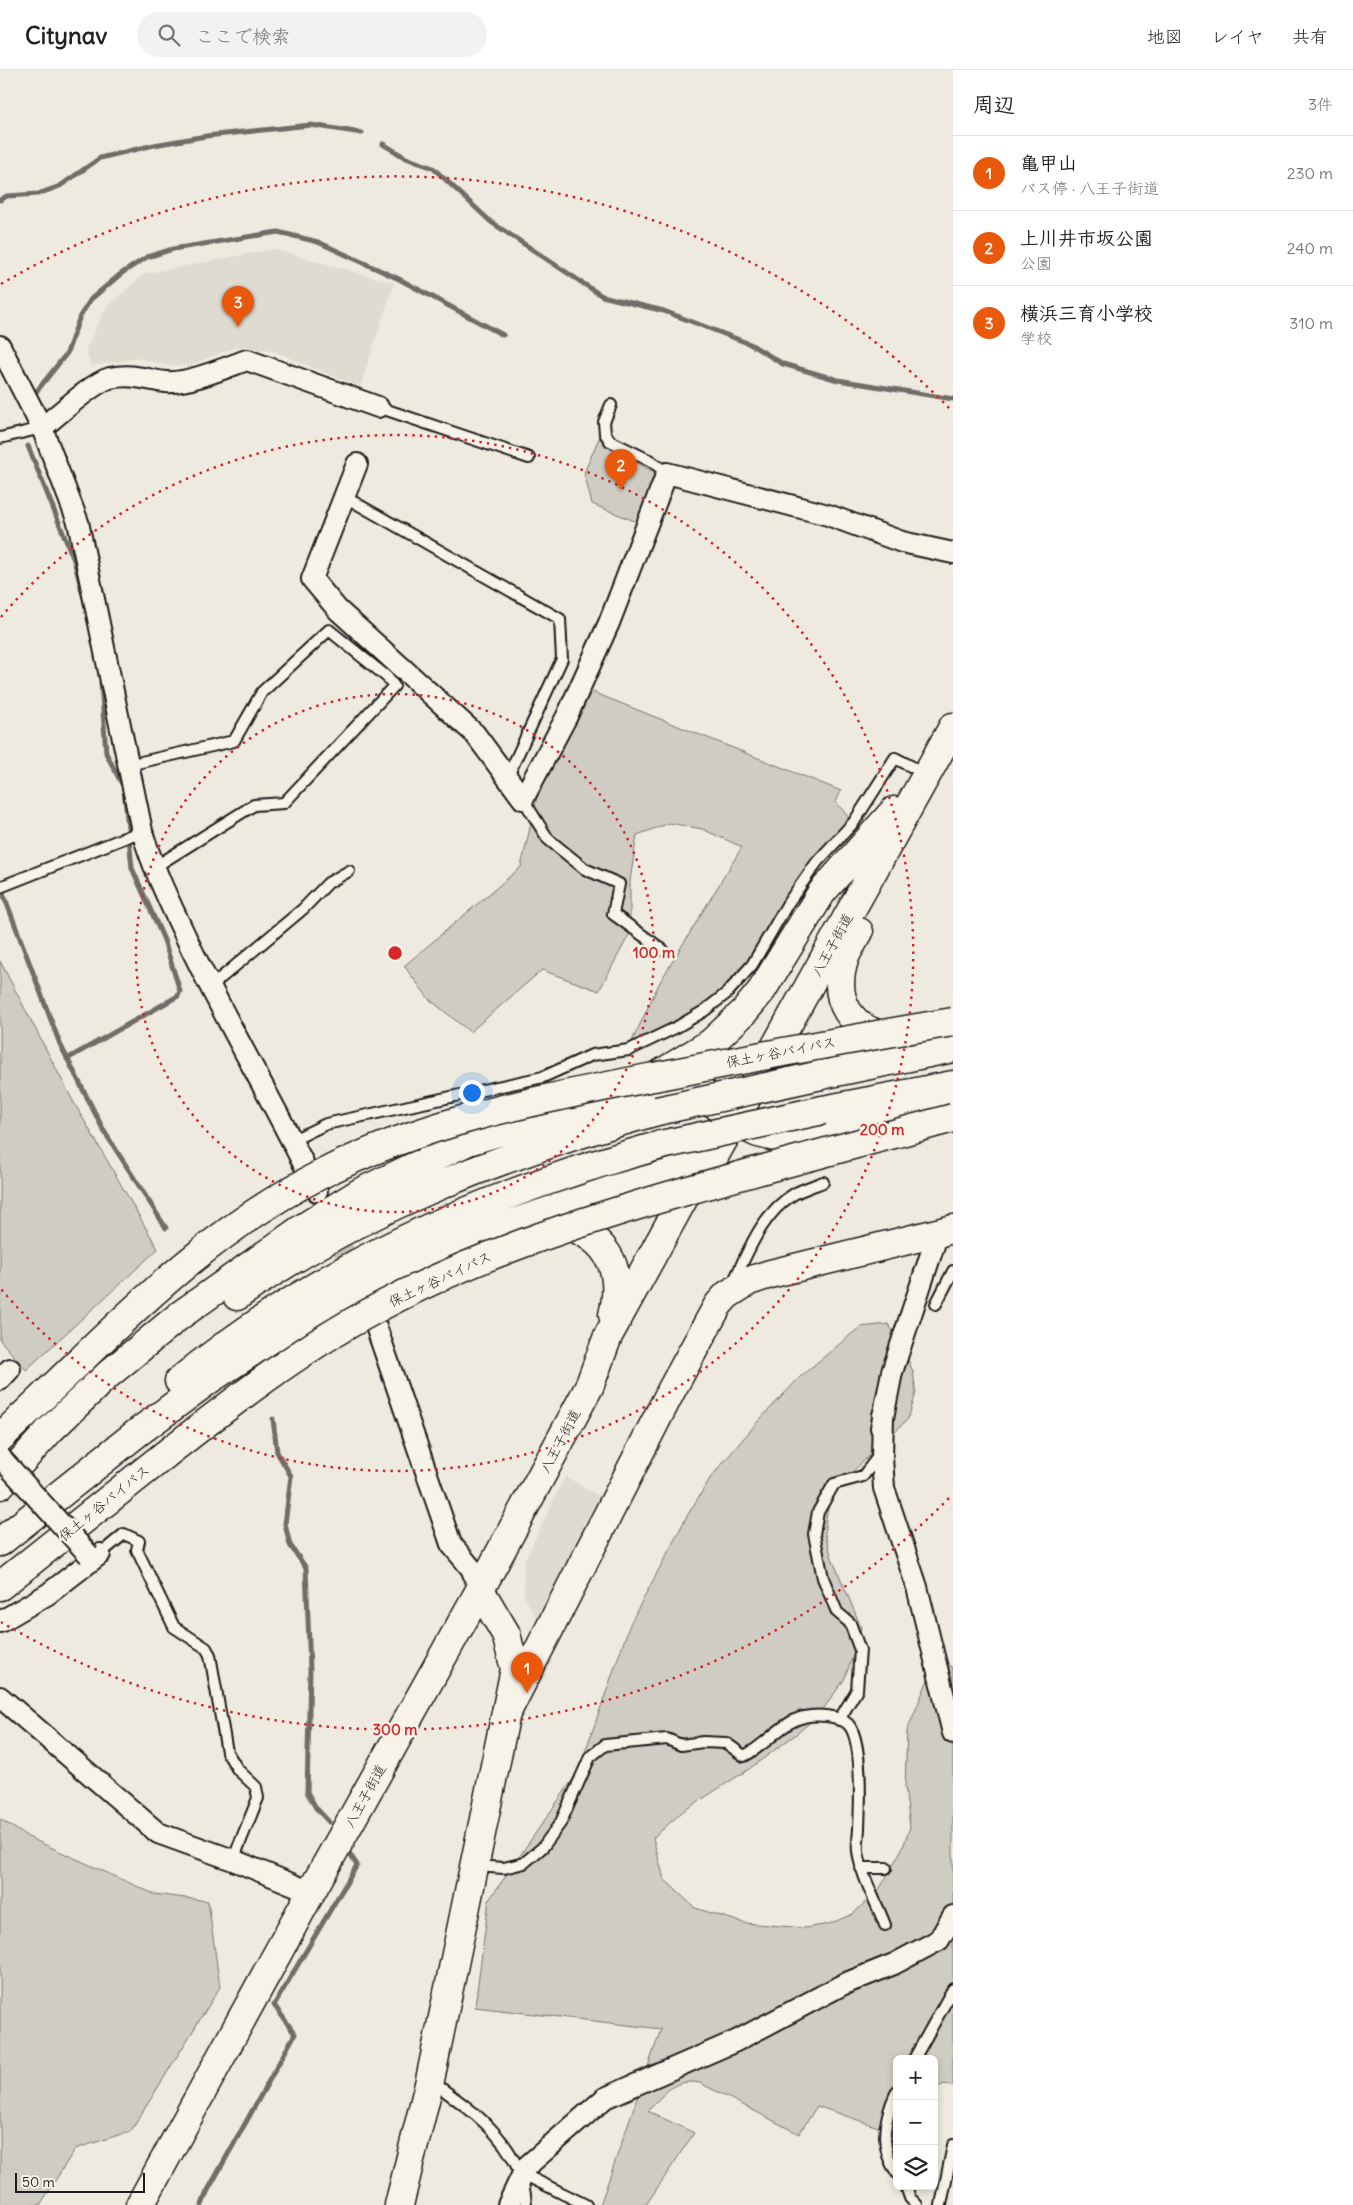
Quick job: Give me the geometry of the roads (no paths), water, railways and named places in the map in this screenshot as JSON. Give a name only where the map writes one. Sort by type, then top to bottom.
[{"type":"main road","name":"八王子街道","points":[[589,1387],[608,1336],[697,1174],[711,1162],[734,1122],[953,727]]},
{"type":"main road","points":[[592,1104],[644,1083],[677,1066],[711,1043],[744,1012],[762,990],[822,892],[927,774]]},
{"type":"main road","points":[[892,837],[879,896],[845,958],[840,975],[840,987],[844,1003],[850,1015],[863,1028],[879,1036],[898,1039]]},
{"type":"main road","name":"保土ヶ谷バイパス","points":[[0,1438],[154,1290],[214,1241],[292,1190],[381,1147],[470,1118],[608,1086],[855,1038],[953,1022]]},
{"type":"main road","points":[[762,1072],[797,1057],[953,1029]]},
{"type":"main road","points":[[0,1489],[107,1394],[191,1328],[256,1282],[313,1247],[369,1217],[481,1167],[573,1136],[657,1111],[953,1048]]},
{"type":"main road","points":[[0,1485],[50,1430],[105,1377],[179,1316],[303,1228],[397,1173],[468,1141],[592,1104],[674,1085],[688,1087],[704,1093],[734,1122],[758,1133],[784,1139],[953,1106]]},
{"type":"main road","points":[[0,1533],[127,1422],[206,1359],[262,1318],[327,1279],[428,1227],[479,1204],[552,1177],[661,1145],[822,1110],[953,1085]]},
{"type":"main road","name":"保土ヶ谷バイパス","points":[[0,1586],[260,1382],[364,1315],[492,1254],[612,1212],[773,1166],[953,1118]]},
{"type":"main road","name":"八王子街道","points":[[140,2205],[311,1892],[480,1590],[589,1387],[621,1343],[712,1178],[711,1162]]},
{"type":"main road","points":[[0,1542],[144,1428],[210,1379],[279,1334],[334,1303],[471,1237],[525,1218],[711,1162]]},
{"type":"main road","points":[[525,1218],[557,1223],[584,1232],[601,1245],[612,1262],[617,1279],[616,1300],[608,1336]]},
{"type":"main road","points":[[508,1710],[672,1389],[714,1311],[727,1294],[749,1281],[770,1274],[945,1231]]},
{"type":"main road","points":[[399,2205],[430,2080],[515,1669],[512,1649],[506,1634],[480,1590]]},
{"type":"street","points":[[0,346],[42,428],[78,522],[142,831],[153,868],[210,987],[293,1140],[317,1191]]},
{"type":"street","points":[[42,428],[108,378],[141,376],[168,382],[209,374],[247,360],[378,407]]},
{"type":"street","points":[[357,464],[312,579],[338,610],[475,734],[522,799],[567,716],[605,631],[667,472],[828,515],[902,542],[953,553]]},
{"type":"street","points":[[877,1458],[892,1372],[945,1231]]},
{"type":"street","points":[[369,1306],[451,1544],[471,1568],[480,1590]]},
{"type":"street","points":[[883,1415],[882,1458],[884,1488],[917,1587],[953,1733]]},
{"type":"street","points":[[0,1457],[94,1556],[48,1594],[0,1622]]},
{"type":"street","points":[[0,1697],[158,1833],[311,1892]]},
{"type":"street","points":[[508,2205],[521,2173],[605,2098],[736,2041],[844,1984],[894,1964],[939,1940],[953,1916]]},
{"type":"lane","points":[[611,405],[604,422],[605,433],[610,441],[651,461],[667,472]]},
{"type":"lane","points":[[378,407],[529,458]]},
{"type":"lane","points":[[0,438],[42,428]]},
{"type":"lane","points":[[345,497],[560,619],[562,659],[507,778]]},
{"type":"lane","points":[[128,765],[234,741],[262,692],[329,630],[387,677],[394,686],[284,803],[254,805],[153,868]]},
{"type":"lane","points":[[293,1140],[326,1124],[542,1077],[592,1055],[629,1050],[678,1027],[704,1011],[727,993],[752,965],[788,903],[817,862],[854,822],[896,758],[927,774]]},
{"type":"lane","points":[[522,799],[548,839],[585,869],[619,884],[613,914],[662,950]]},
{"type":"lane","points":[[0,887],[142,831]]},
{"type":"lane","points":[[210,987],[303,909],[328,883],[349,871]]},
{"type":"lane","points":[[727,1294],[750,1245],[773,1210],[794,1194],[823,1182]]},
{"type":"lane","points":[[936,1304],[953,1271]]},
{"type":"lane","points":[[839,1720],[857,1690],[860,1650],[850,1622],[837,1612],[823,1578],[814,1534],[818,1512],[834,1484],[863,1476],[877,1458]]},
{"type":"lane","points":[[94,1556],[124,1534],[139,1541],[137,1550],[174,1627],[206,1648],[210,1655],[226,1752],[238,1770],[256,1787],[258,1798],[232,1860]]},
{"type":"lane","points":[[475,1866],[504,1868],[524,1863],[542,1847],[561,1822],[590,1757],[605,1745],[667,1739],[681,1745],[703,1742],[726,1743],[744,1756],[757,1751],[769,1738],[802,1717],[821,1716],[847,1723],[855,1736],[861,1788],[857,1848],[861,1868],[885,1925]]},
{"type":"lane","points":[[861,1868],[886,1868]]},
{"type":"lane","points":[[916,2055],[953,1989]]},
{"type":"lane","points":[[430,2080],[494,2129],[521,2173],[526,2205]]},
{"type":"lane","points":[[893,2099],[883,2135],[893,2167]]},
{"type":"lane","points":[[941,2205],[953,2145]]},
{"type":"lane","points":[[521,2173],[586,2205]]},
{"type":"lane","points":[[907,2190],[910,2198],[917,2205]]},
{"type":"waterway","points":[[0,200],[7,196],[38,194],[60,186],[100,158],[154,145],[206,136],[311,125],[362,133]]},
{"type":"waterway","points":[[383,144],[406,158],[433,168],[491,222],[602,296],[664,311],[750,344],[783,364],[838,380],[953,399]]},
{"type":"waterway","points":[[36,392],[67,353],[80,316],[91,299],[122,273],[147,257],[173,249],[278,232],[318,242],[399,279],[503,335]]},
{"type":"waterway","points":[[28,446],[74,560],[85,603]]},
{"type":"waterway","points":[[101,682],[106,753],[122,784]]},
{"type":"waterway","points":[[67,1059],[178,996],[180,991],[164,940],[132,868],[125,798]]},
{"type":"waterway","points":[[0,885],[60,1044],[104,1131],[166,1228]]},
{"type":"waterway","points":[[273,1419],[277,1452],[291,1476],[285,1524],[290,1545],[306,1568],[310,1670],[307,1792],[316,1808],[329,1822]]},
{"type":"waterway","points":[[202,2205],[207,2192],[295,2034],[274,2005],[357,1865],[349,1853]]},
{"type":"tunnel","points":[[317,1191],[356,1278]]},
{"type":"place","name":"横浜三育小学校","points":[[238,327]]},
{"type":"place","name":"上川井市坂公園","points":[[621,490]]},
{"type":"place","name":"亀甲山","points":[[527,1693]]}]
